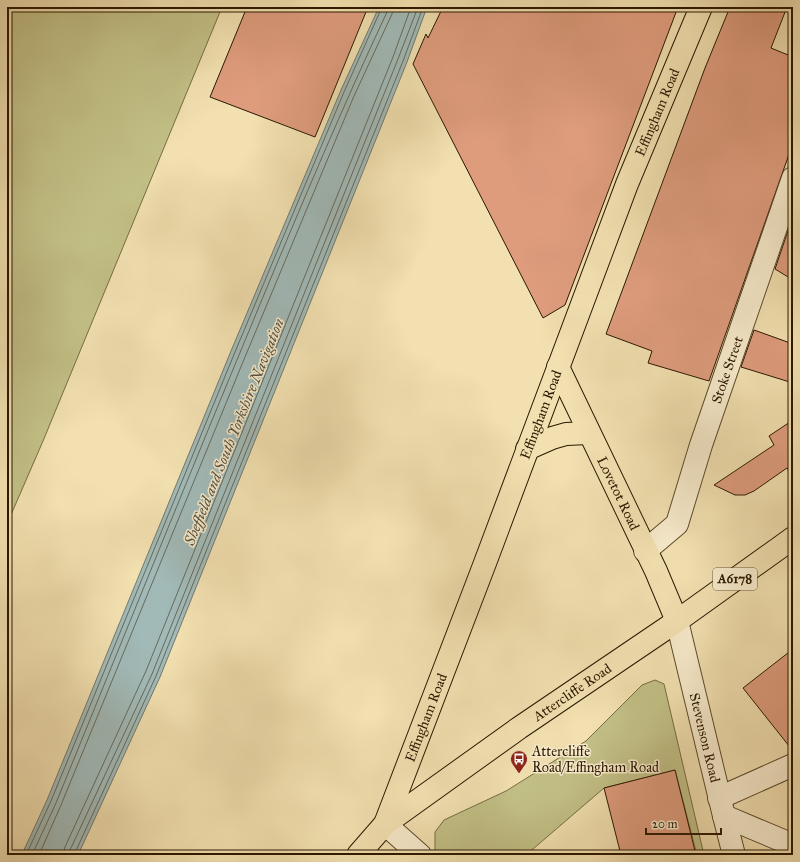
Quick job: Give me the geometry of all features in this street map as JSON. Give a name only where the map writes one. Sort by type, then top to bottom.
[{"type":"main road","name":"Effingham Road","points":[[385,824],[485,563],[627,184],[701,7]]},
{"type":"main road","name":"Lovetot Road","points":[[558,368],[646,551],[677,621]]},
{"type":"main road","points":[[527,449],[552,438],[566,434],[589,433]]},
{"type":"main road","name":"Attercliffe Road","points":[[358,855],[385,824],[519,728],[677,621],[793,538]]},
{"type":"street","name":"Stoke Street","points":[[646,551],[677,524],[701,445],[793,178]]},
{"type":"street","name":"Stevenson Road","points":[[677,621],[734,855]]},
{"type":"street","points":[[722,807],[793,765]]},
{"type":"street","points":[[722,807],[793,845]]},
{"type":"street","points":[[385,824],[420,855]]},
{"type":"shaded area","points":[[7,7],[222,7],[43,441],[7,524]]},
{"type":"shaded area","points":[[655,680],[664,684],[704,855],[697,855],[675,770],[604,788],[526,855],[439,855],[435,851],[435,832],[444,820],[506,791],[586,741],[642,685]]},
{"type":"water","name":"Sheffield and South Yorkshire Navigation","points":[[379,7],[427,7],[407,62],[160,677],[78,855],[21,855],[47,800],[231,351],[341,90]]},
{"type":"building","points":[[247,7],[368,7],[315,137],[210,97]]},
{"type":"building","points":[[443,7],[678,7],[565,305],[543,318],[413,64],[426,34],[428,38]]},
{"type":"building","points":[[730,7],[787,7],[771,48],[793,57],[793,143],[709,381],[648,363],[652,351],[606,334],[705,68]]},
{"type":"building","points":[[793,216],[793,280],[775,269]]},
{"type":"building","points":[[754,330],[793,344],[793,383],[741,367]]},
{"type":"building","points":[[793,420],[793,479],[787,468],[754,491],[745,495],[735,495],[714,485],[774,445],[769,436]]},
{"type":"building","points":[[793,649],[793,751],[743,688]]},
{"type":"building","points":[[675,770],[696,855],[621,855],[604,788]]},
{"type":"place","name":"Attercliffe Road/Effingham Road","points":[[519,774]]}]
